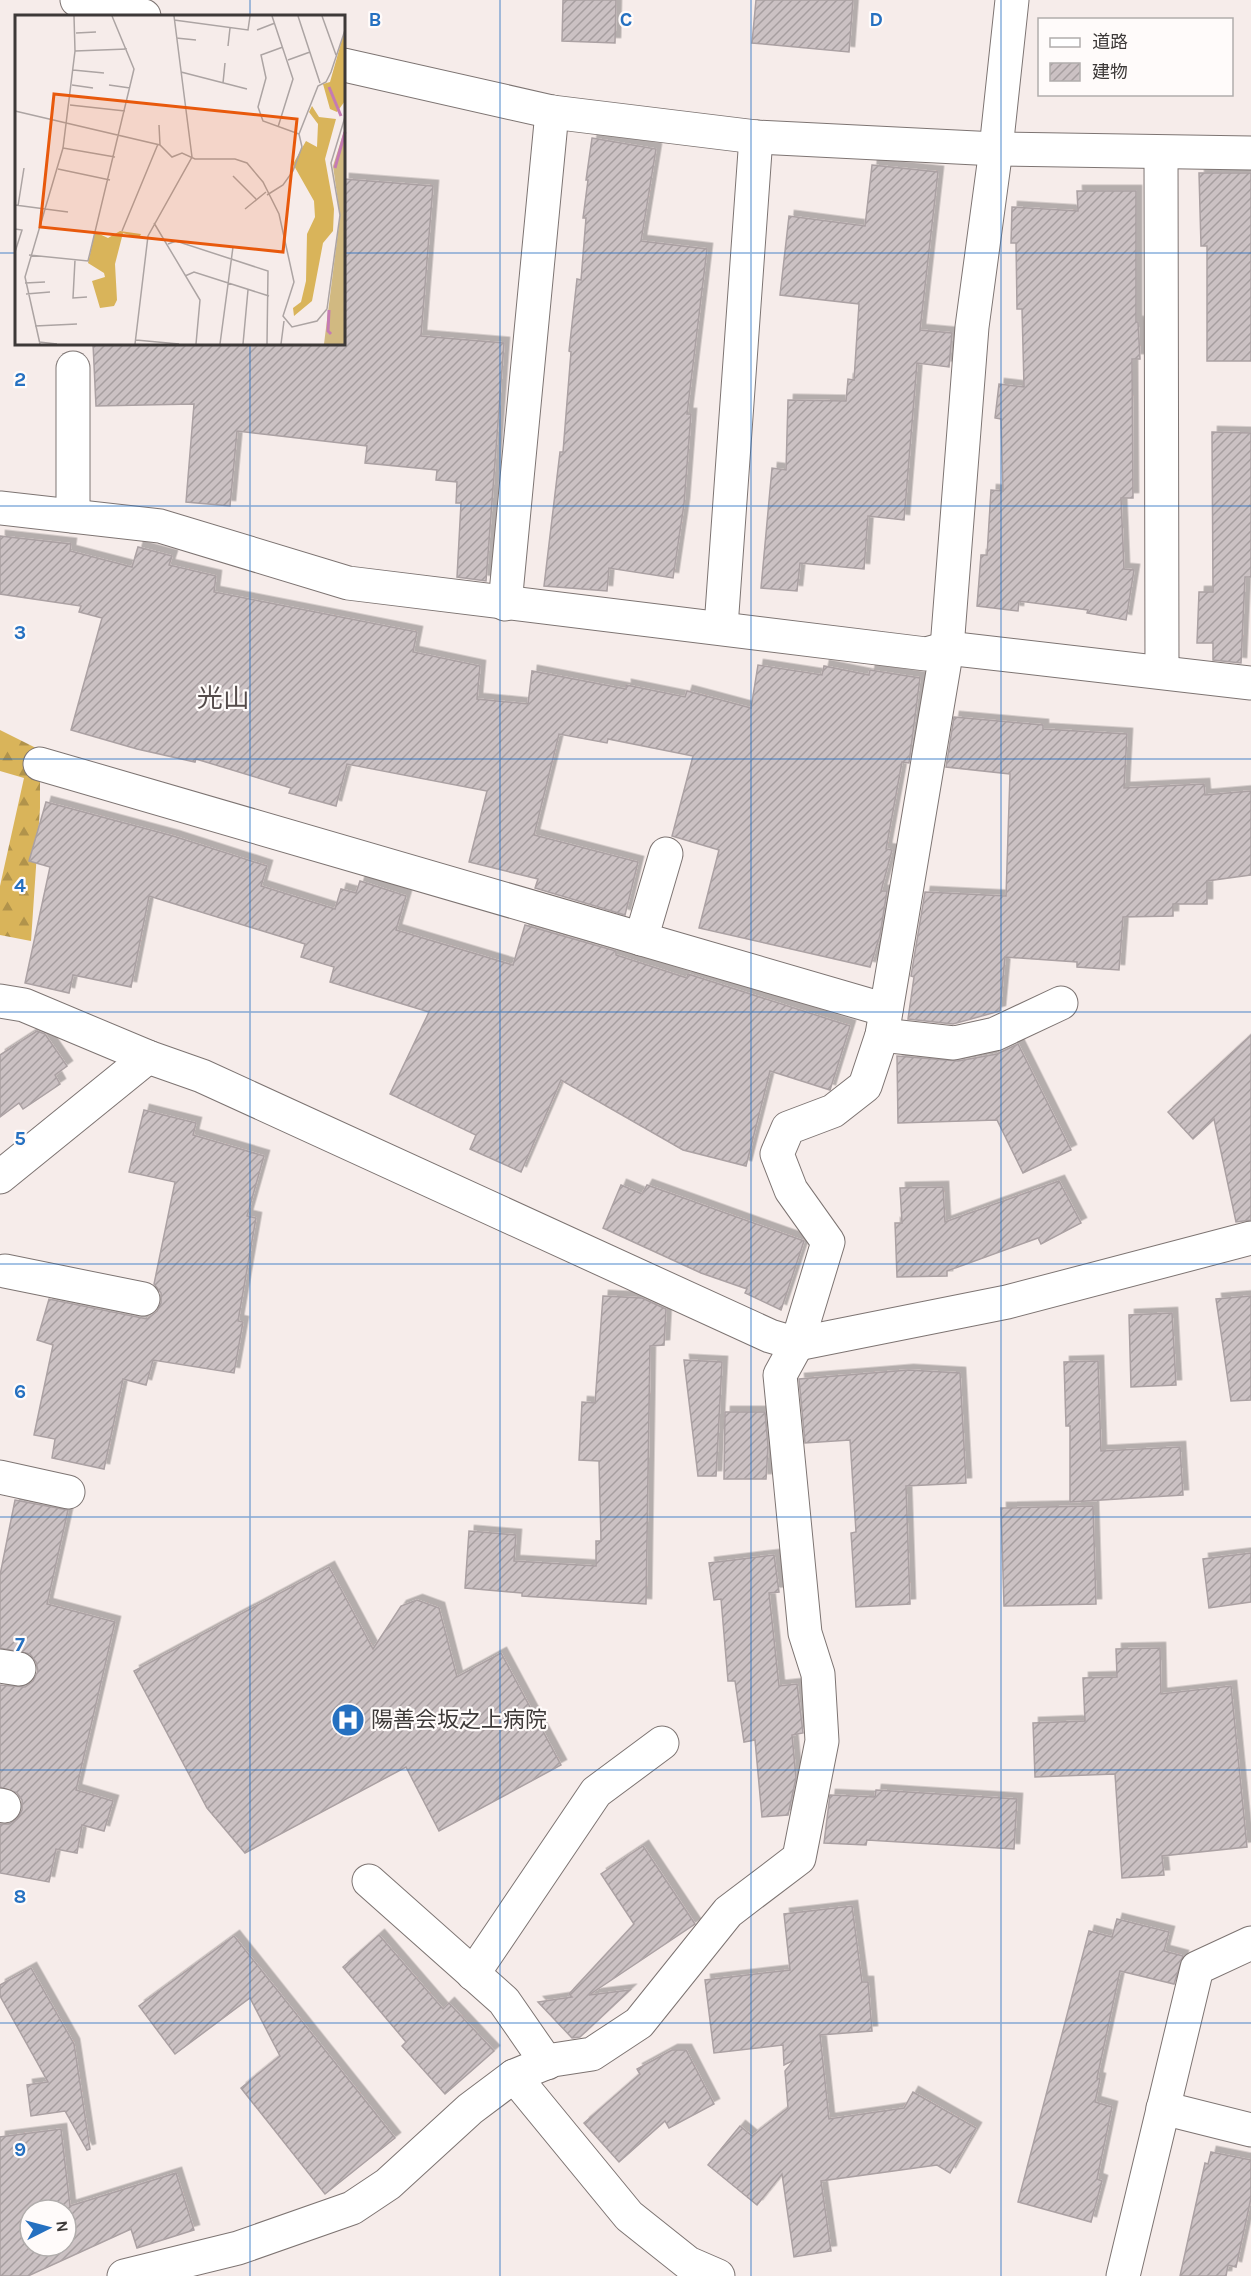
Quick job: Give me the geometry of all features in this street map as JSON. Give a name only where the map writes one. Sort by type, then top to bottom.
[{"type":"street","points":[[77,0],[140,15]]},
{"type":"street","points":[[159,15],[160,0]]},
{"type":"street","points":[[124,2276],[238,2248],[352,2208],[388,2184],[470,2109],[514,2076],[547,2063],[592,2054],[639,2023],[728,1912],[799,1858],[822,1741],[818,1674],[805,1633],[780,1375],[796,1344],[828,1242],[791,1190],[777,1154],[788,1128],[833,1111],[865,1086],[884,1023],[947,648],[972,327],[996,149],[1012,0]]},
{"type":"street","points":[[345,65],[552,112],[756,137],[996,149],[1251,153]]},
{"type":"street","points":[[505,604],[552,112]]},
{"type":"street","points":[[721,627],[756,137]]},
{"type":"street","points":[[1161,153],[1162,672]]},
{"type":"street","points":[[73,368],[73,516]]},
{"type":"street","points":[[0,508],[160,526],[348,583],[505,604],[721,627],[926,654],[947,648],[1251,683]]},
{"type":"street","points":[[40,764],[641,939],[884,1023],[954,1043],[995,1034],[1061,1003]]},
{"type":"street","points":[[641,939],[666,854]]},
{"type":"street","points":[[0,1001],[24,1005],[148,1057],[202,1076],[770,1336],[796,1344],[1007,1302],[1251,1238]]},
{"type":"street","points":[[0,1177],[148,1057]]},
{"type":"street","points":[[2,1276],[143,1299]]},
{"type":"street","points":[[0,1476],[68,1492]]},
{"type":"street","points":[[473,1974],[596,1792],[662,1743]]},
{"type":"street","points":[[369,1881],[504,2001],[547,2063]]},
{"type":"street","points":[[1123,2276],[1197,1968],[1251,1943]]},
{"type":"street","points":[[514,2076],[628,2216],[688,2263],[718,2276]]},
{"type":"street","points":[[1163,2108],[1251,2130]]},
{"type":"green space","points":[[0,730],[40,750],[40,808],[31,941],[0,935],[0,886],[24,778],[0,771]]},
{"type":"building","points":[[563,0],[616,0],[615,43],[562,41]]},
{"type":"building","points":[[756,0],[853,0],[849,52],[752,43]]},
{"type":"building","points":[[592,138],[656,149],[641,241],[707,249],[687,414],[691,414],[684,504],[673,578],[609,568],[607,591],[544,586],[560,452],[563,452],[571,352],[569,351],[577,279],[581,280],[586,218],[583,218]]},
{"type":"building","points":[[872,165],[938,172],[920,330],[952,333],[949,367],[917,363],[904,520],[868,516],[864,569],[800,563],[797,591],[761,588],[772,468],[786,470],[788,400],[846,401],[848,379],[854,380],[859,304],[780,295],[789,216],[865,226]]},
{"type":"building","points":[[1199,173],[1251,173],[1251,361],[1207,361],[1207,246],[1201,246]]},
{"type":"building","points":[[345,179],[433,186],[421,336],[504,343],[486,581],[457,577],[461,503],[456,503],[457,482],[436,480],[437,470],[365,463],[367,446],[237,431],[230,506],[186,502],[194,404],[96,406],[93,345],[345,345]]},
{"type":"building","points":[[1077,191],[1136,191],[1136,322],[1138,322],[1140,359],[1132,359],[1133,498],[1121,498],[1124,569],[1134,570],[1126,620],[1087,613],[1088,610],[1019,601],[1018,611],[977,606],[981,555],[987,555],[991,490],[1003,491],[1001,419],[995,418],[999,384],[1024,387],[1022,309],[1017,309],[1016,243],[1011,243],[1012,207],[1078,211]]},
{"type":"building","points":[[1212,432],[1251,433],[1251,577],[1245,577],[1241,663],[1213,660],[1213,643],[1197,643],[1199,592],[1213,592]]},
{"type":"building","points":[[0,536],[71,544],[70,551],[132,567],[138,547],[172,556],[169,565],[216,576],[214,592],[417,632],[413,652],[480,666],[477,699],[528,704],[532,671],[626,689],[626,685],[685,697],[687,691],[751,708],[758,665],[822,675],[824,666],[869,675],[870,670],[920,678],[909,763],[902,762],[886,849],[892,850],[881,891],[887,891],[880,935],[870,967],[699,928],[719,850],[672,836],[693,756],[608,739],[607,743],[559,734],[534,835],[638,862],[625,915],[535,888],[538,879],[469,862],[487,791],[347,764],[336,806],[289,793],[291,788],[196,759],[195,762],[137,749],[71,730],[102,618],[79,612],[81,606],[0,594]]},
{"type":"building","points":[[954,717],[1043,725],[1043,729],[1127,734],[1124,788],[1204,784],[1205,795],[1251,791],[1251,875],[1207,881],[1207,904],[1173,904],[1173,916],[1123,917],[1119,970],[1077,967],[1077,962],[1005,957],[1000,1011],[953,1024],[908,1019],[914,977],[911,976],[925,892],[1006,896],[1010,774],[946,767]]},
{"type":"building","points":[[46,802],[173,836],[267,866],[261,886],[335,909],[341,889],[356,893],[360,881],[406,896],[396,930],[513,965],[525,925],[616,951],[616,955],[687,978],[688,974],[850,1026],[830,1090],[770,1071],[746,1166],[683,1150],[561,1080],[521,1172],[470,1149],[476,1135],[390,1094],[429,1012],[330,982],[334,967],[301,957],[305,944],[149,896],[131,987],[73,975],[69,993],[25,983],[50,867],[29,861]]},
{"type":"building","points":[[37,1031],[45,1034],[67,1066],[55,1075],[60,1084],[23,1109],[19,1103],[0,1117],[0,1055]]},
{"type":"building","points":[[1251,1035],[1251,1220],[1236,1222],[1214,1119],[1193,1139],[1168,1112]]},
{"type":"building","points":[[1018,1044],[1071,1150],[1023,1173],[997,1120],[898,1123],[897,1056],[958,1061],[997,1054]]},
{"type":"building","points":[[144,1110],[196,1123],[193,1135],[264,1156],[247,1216],[256,1218],[238,1321],[243,1322],[234,1373],[153,1360],[146,1385],[123,1379],[104,1469],[52,1458],[55,1439],[34,1435],[53,1345],[37,1340],[49,1299],[147,1319],[157,1311],[161,1303],[161,1293],[154,1284],[175,1182],[129,1172]]},
{"type":"building","points":[[1059,1181],[1081,1223],[1041,1244],[1038,1238],[947,1271],[947,1276],[897,1277],[895,1223],[902,1223],[900,1188],[943,1187],[945,1222]]},
{"type":"building","points":[[621,1185],[642,1194],[647,1185],[804,1241],[781,1310],[745,1293],[747,1289],[701,1273],[603,1228]]},
{"type":"building","points":[[603,1296],[642,1298],[666,1309],[664,1345],[650,1346],[646,1604],[522,1596],[522,1593],[465,1588],[469,1531],[516,1535],[514,1561],[596,1566],[596,1541],[601,1541],[599,1461],[579,1460],[582,1402],[595,1403]]},
{"type":"building","points":[[1251,1296],[1251,1400],[1231,1401],[1216,1299]]},
{"type":"building","points":[[1172,1313],[1176,1385],[1131,1387],[1129,1315]]},
{"type":"building","points":[[684,1360],[722,1362],[716,1476],[698,1476]]},
{"type":"building","points":[[1098,1361],[1101,1451],[1180,1447],[1183,1495],[1070,1502],[1070,1426],[1066,1426],[1064,1362]]},
{"type":"building","points":[[908,1370],[960,1373],[966,1483],[906,1486],[910,1604],[856,1607],[851,1533],[856,1532],[850,1440],[805,1443],[799,1379]]},
{"type":"building","points":[[725,1412],[765,1412],[768,1446],[766,1479],[724,1479]]},
{"type":"building","points":[[15,1500],[68,1510],[47,1604],[115,1622],[76,1790],[113,1801],[104,1831],[82,1825],[77,1853],[56,1849],[49,1882],[0,1873],[0,1824],[9,1824],[17,1819],[22,1810],[22,1800],[17,1793],[0,1787],[0,1685],[25,1687],[33,1681],[38,1671],[36,1662],[30,1654],[0,1648],[0,1575]]},
{"type":"building","points":[[1093,1506],[1096,1604],[1004,1606],[1001,1508]]},
{"type":"building","points":[[1251,1553],[1251,1602],[1209,1608],[1203,1559]]},
{"type":"building","points":[[774,1555],[779,1592],[769,1593],[779,1686],[797,1684],[803,1733],[792,1735],[796,1778],[788,1815],[762,1817],[755,1740],[744,1742],[735,1681],[728,1681],[721,1599],[714,1600],[709,1563]]},
{"type":"building","name":"陽善会坂之上病院","points":[[329,1567],[373,1649],[401,1606],[417,1600],[439,1608],[457,1677],[501,1653],[561,1765],[439,1831],[406,1767],[245,1853],[207,1808],[134,1671]]},
{"type":"building","points":[[1160,1648],[1161,1694],[1231,1686],[1247,1847],[1162,1856],[1164,1875],[1122,1878],[1115,1774],[1035,1777],[1033,1723],[1085,1721],[1083,1678],[1117,1677],[1116,1649]]},
{"type":"building","points":[[876,1790],[1017,1799],[1014,1849],[867,1840],[866,1845],[824,1843],[830,1795],[875,1797]]},
{"type":"building","points":[[643,1846],[695,1924],[589,1995],[630,1990],[580,2037],[572,2038],[538,2002],[572,1997],[569,1994],[634,1924],[601,1874]]},
{"type":"building","points":[[852,1906],[862,1982],[868,1982],[872,2031],[820,2035],[829,2119],[904,2108],[913,2092],[976,2128],[950,2173],[937,2165],[821,2181],[831,2251],[794,2257],[782,2174],[757,2205],[708,2165],[740,2126],[752,2136],[788,2108],[785,2071],[794,2060],[784,2065],[783,2045],[714,2053],[705,1980],[790,1970],[784,1914]]},
{"type":"building","points":[[1117,1919],[1169,1932],[1164,1951],[1183,1956],[1174,1984],[1120,1971],[1097,2078],[1100,2079],[1095,2102],[1112,2107],[1097,2179],[1102,2181],[1091,2222],[1018,2202],[1089,1931],[1112,1937]]},
{"type":"building","points":[[379,1935],[443,2009],[449,2003],[494,2051],[445,2094],[402,2046],[406,2042],[343,1967]]},
{"type":"building","points":[[234,1936],[395,2138],[325,2194],[241,2088],[280,2056],[250,1998],[175,2054],[139,2006]]},
{"type":"building","points":[[31,1968],[74,2044],[90,2149],[87,2150],[65,2111],[31,2116],[27,2085],[48,2082],[0,1996],[0,1985]]},
{"type":"building","points":[[672,2050],[686,2050],[714,2104],[669,2128],[665,2121],[619,2162],[584,2123],[640,2074],[637,2069]]},
{"type":"building","points":[[61,2129],[69,2198],[18,2198],[18,2258],[67,2258],[28,2276],[0,2276],[0,2137]]},
{"type":"building","points":[[1211,2152],[1251,2160],[1251,2198],[1236,2267],[1228,2265],[1226,2276],[1180,2276],[1205,2163],[1208,2164]]},
{"type":"building","points":[[176,2173],[194,2230],[137,2248],[131,2229],[78,2253],[78,2204]]},
{"type":"place","name":"陽善会坂之上病院","points":[[348,1720]]},
{"type":"district","name":"光山","points":[[223,698]]}]
